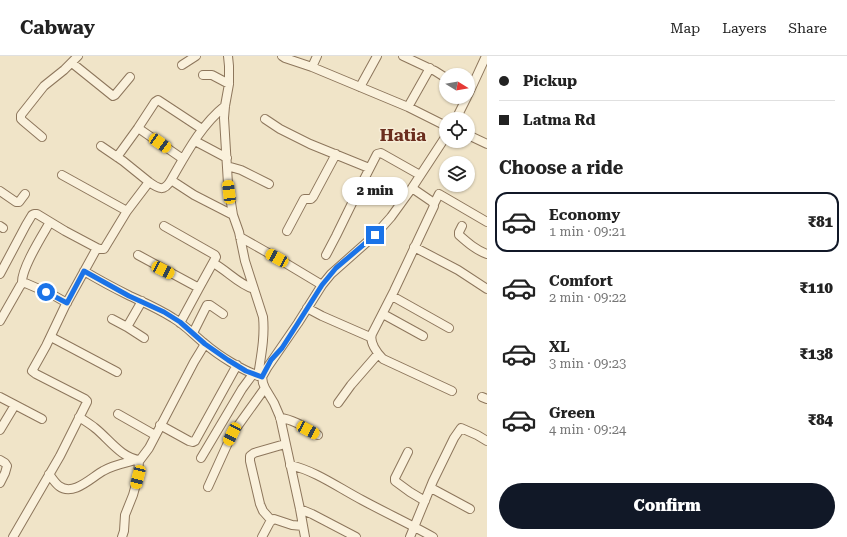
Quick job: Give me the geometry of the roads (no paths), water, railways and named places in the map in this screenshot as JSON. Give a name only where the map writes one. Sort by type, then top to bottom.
[{"type":"street","points":[[42,137],[21,119],[21,115],[44,86],[72,63],[78,56]]},
{"type":"street","points":[[182,65],[196,56]]},
{"type":"street","points":[[228,56],[230,74],[224,118],[228,184],[233,216],[240,237],[245,261],[260,307],[264,326],[258,376]]},
{"type":"street","points":[[282,56],[408,107],[439,122]]},
{"type":"street","points":[[312,67],[317,56]]},
{"type":"street","points":[[360,87],[377,56]]},
{"type":"street","points":[[403,56],[439,74]]},
{"type":"street","points":[[475,76],[483,57]]},
{"type":"street","points":[[72,63],[113,96],[130,77]]},
{"type":"street","points":[[408,107],[430,68]]},
{"type":"street","points":[[203,75],[212,76],[229,84]]},
{"type":"street","points":[[117,157],[155,102],[158,100],[202,129]]},
{"type":"street","points":[[100,146],[117,157],[149,182],[158,187],[166,187],[202,129],[214,115],[225,106]]},
{"type":"street","points":[[265,119],[280,129],[300,139],[369,168]]},
{"type":"street","points":[[138,128],[183,159]]},
{"type":"street","points":[[475,138],[487,144]]},
{"type":"street","points":[[195,140],[227,162],[269,184]]},
{"type":"street","points":[[201,458],[242,390],[258,376],[282,348],[322,285],[336,268],[375,235],[391,218],[439,146]]},
{"type":"street","points":[[326,255],[376,155],[381,153],[420,175]]},
{"type":"street","points":[[287,231],[304,199],[310,200],[313,197],[336,154]]},
{"type":"street","points":[[62,175],[127,211]]},
{"type":"street","points":[[171,180],[194,195],[233,216]]},
{"type":"street","points":[[0,274],[32,215],[37,214],[65,231],[97,248],[102,249],[105,248],[127,211],[149,182]]},
{"type":"street","points":[[412,188],[434,204]]},
{"type":"street","points":[[0,191],[18,202],[25,194]]},
{"type":"street","points":[[370,337],[410,259],[414,247],[439,194],[487,222]]},
{"type":"street","points":[[0,321],[22,282],[26,265],[50,222]]},
{"type":"street","points":[[164,226],[215,254],[216,257],[180,322]]},
{"type":"street","points":[[462,226],[459,235],[474,248],[487,254]]},
{"type":"street","points":[[240,237],[322,285]]},
{"type":"street","points":[[414,247],[458,270],[487,289]]},
{"type":"street","points":[[13,537],[60,456],[87,402],[86,400],[32,371],[97,248]]},
{"type":"street","points":[[138,255],[199,288]]},
{"type":"street","points":[[213,263],[242,284],[254,289]]},
{"type":"street","points":[[84,271],[129,296],[164,312],[180,322],[205,344],[237,365],[258,376],[262,381],[280,418],[305,537]]},
{"type":"street","points":[[22,282],[25,282],[67,303]]},
{"type":"street","points":[[392,296],[448,328]]},
{"type":"street","points":[[127,327],[142,301]]},
{"type":"street","points":[[192,333],[207,304],[223,314]]},
{"type":"street","points":[[307,308],[370,337],[378,354],[383,359],[452,391]]},
{"type":"street","points":[[383,314],[422,336]]},
{"type":"street","points":[[112,319],[144,338]]},
{"type":"street","points":[[51,336],[116,372]]},
{"type":"street","points":[[49,474],[60,486],[67,489],[75,488],[106,470],[141,460],[149,448],[160,425],[205,344]]},
{"type":"street","points":[[338,403],[351,385],[378,354]]},
{"type":"street","points":[[160,425],[190,441],[195,441],[237,365]]},
{"type":"street","points":[[208,486],[232,434],[265,388]]},
{"type":"street","points":[[0,397],[42,419]]},
{"type":"street","points":[[0,430],[15,405]]},
{"type":"street","points":[[118,414],[155,435]]},
{"type":"street","points":[[80,417],[95,428],[122,453],[137,460]]},
{"type":"street","points":[[280,418],[292,421],[318,435]]},
{"type":"street","points":[[410,537],[454,438],[461,428],[477,435],[487,442]]},
{"type":"street","points":[[285,444],[254,453],[250,456],[260,504],[263,511],[271,520],[303,526]]},
{"type":"street","points":[[408,452],[395,478],[395,481],[425,501]]},
{"type":"street","points":[[0,460],[7,466],[0,483]]},
{"type":"street","points":[[122,537],[126,515],[134,495],[138,477],[137,460]]},
{"type":"street","points":[[290,465],[316,474],[363,501],[433,537]]},
{"type":"street","points":[[431,488],[470,508]]},
{"type":"street","points":[[300,509],[356,537]]},
{"type":"street","points":[[262,537],[271,520]]},
{"type":"district","name":"Hatia","points":[[403,135]]}]
